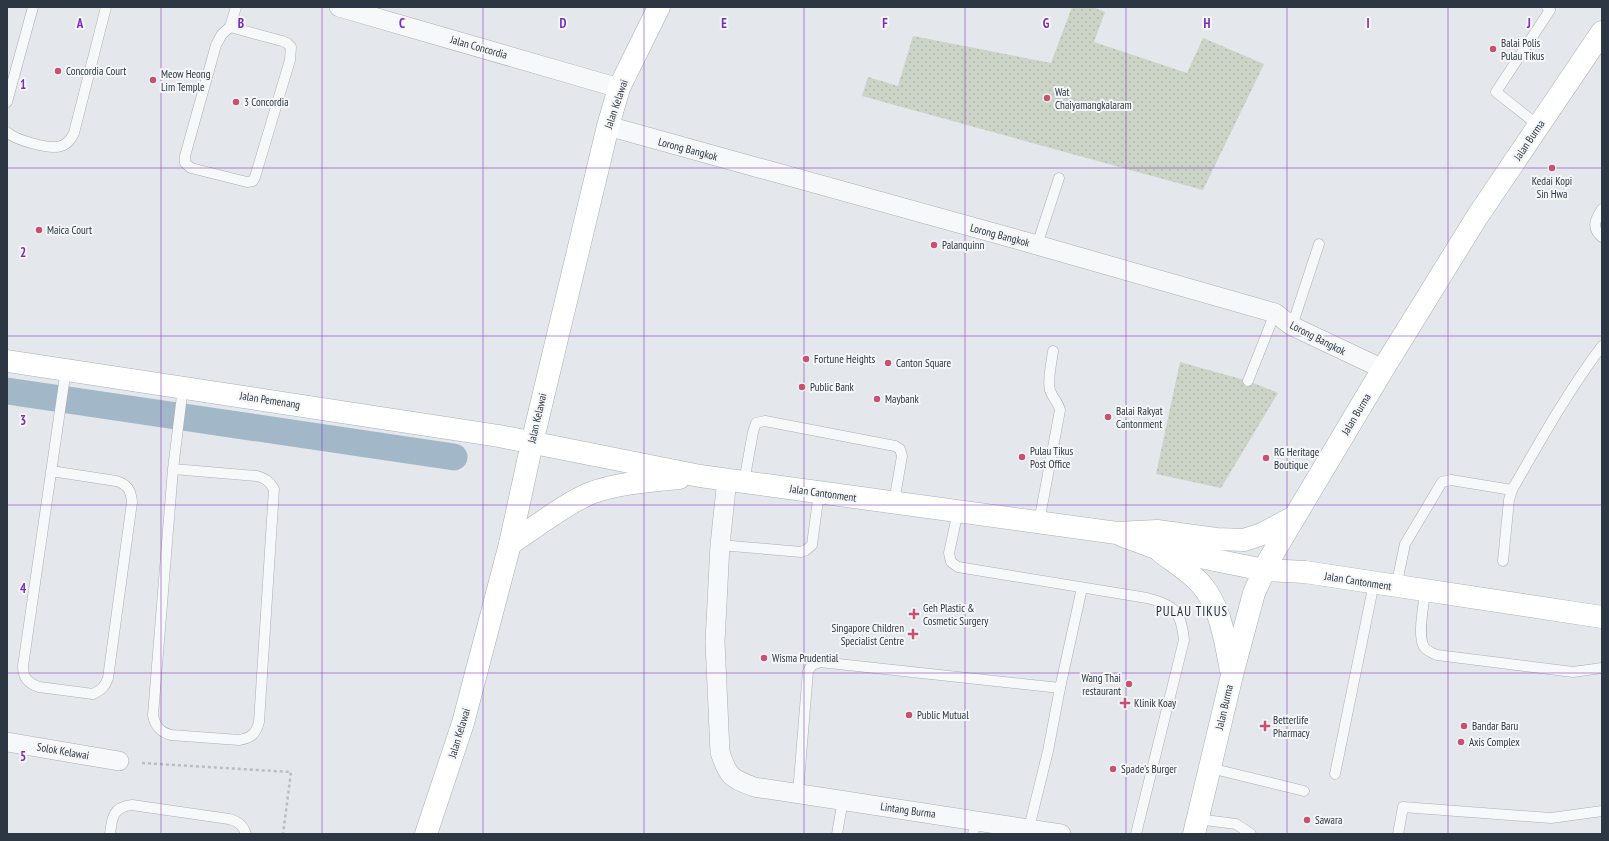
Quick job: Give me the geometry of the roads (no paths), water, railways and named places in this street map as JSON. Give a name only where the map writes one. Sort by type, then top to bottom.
[{"type":"main road","name":"Jalan Kelawai","points":[[426,834],[463,723],[510,544],[532,443],[608,126],[619,88],[659,7]]},
{"type":"main road","name":"Jalan Burma","points":[[1196,827],[1232,675],[1254,593],[1264,570],[1383,369],[1477,217],[1601,35]]},
{"type":"main road","name":"Jalan Pemenang","points":[[7,360],[416,422],[532,443]]},
{"type":"main road","name":"Jalan Cantonment","points":[[532,443],[700,476],[1117,533],[1157,530],[1216,539],[1244,540],[1262,534],[1294,517]]},
{"type":"main road","points":[[510,544],[566,507],[591,493],[628,484],[700,476]]},
{"type":"main road","name":"Jalan Cantonment","points":[[1117,533],[1156,548],[1264,570],[1305,572],[1602,617]]},
{"type":"main road","points":[[1156,548],[1187,571],[1200,583],[1208,594],[1219,618],[1232,675]]},
{"type":"street","name":"Jalan Concordia","points":[[339,7],[619,88]]},
{"type":"street","name":"Lorong Bangkok","points":[[608,126],[1037,245],[1275,313],[1292,326],[1383,369]]},
{"type":"street","name":"Lintang Burma","points":[[736,480],[720,545],[715,642],[720,752],[725,769],[735,780],[754,787],[843,800],[975,827],[1061,834]]},
{"type":"street","name":"Solok Kelawai","points":[[7,742],[119,761]]},
{"type":"lane","points":[[7,102],[33,7]]},
{"type":"lane","points":[[7,132],[18,139],[52,147],[59,147],[66,144],[71,139],[74,133],[106,7]]},
{"type":"lane","points":[[230,27],[282,41],[291,47],[290,60],[255,177],[253,181],[248,182],[197,170],[191,168],[185,163],[186,150],[216,45],[222,34],[230,27],[236,7]]},
{"type":"lane","points":[[1539,126],[1496,92],[1550,10],[1546,7]]},
{"type":"lane","points":[[1037,245],[1059,178]]},
{"type":"lane","points":[[1602,209],[1596,218],[1594,225],[1596,232],[1602,237]]},
{"type":"lane","points":[[1292,326],[1319,244]]},
{"type":"lane","points":[[1248,381],[1275,313]]},
{"type":"lane","points":[[1503,561],[1509,500],[1512,490],[1551,423],[1589,363],[1602,346]]},
{"type":"lane","points":[[1039,522],[1060,410],[1058,403],[1050,390],[1049,383],[1054,351]]},
{"type":"lane","points":[[51,471],[123,483],[129,488],[132,495],[108,678],[100,691],[93,694],[32,685],[23,674],[23,666],[61,397],[66,369]]},
{"type":"lane","points":[[173,469],[257,476],[270,482],[274,489],[259,722],[257,730],[252,736],[246,739],[239,740],[171,735],[158,729],[155,722],[154,715],[173,469],[183,387]]},
{"type":"lane","points":[[736,480],[756,424],[765,421],[895,446],[900,449],[902,456],[894,502]]},
{"type":"lane","points":[[1396,587],[1405,544],[1442,482],[1451,480],[1512,490]]},
{"type":"lane","points":[[720,545],[800,552],[806,550],[812,544],[820,492]]},
{"type":"lane","points":[[958,511],[949,553],[951,562],[958,567],[1147,598],[1163,602],[1175,610],[1182,623],[1184,640],[1136,834]]},
{"type":"lane","points":[[1336,774],[1374,583]]},
{"type":"lane","points":[[1028,831],[1048,751],[1082,588]]},
{"type":"lane","points":[[1425,591],[1421,641],[1424,648],[1430,652],[1437,655],[1573,672],[1602,668]]},
{"type":"lane","points":[[798,794],[808,671],[812,665],[820,662],[1060,688]]},
{"type":"lane","points":[[1210,768],[1304,791]]},
{"type":"lane","points":[[837,834],[843,800]]},
{"type":"lane","points":[[110,834],[114,815],[118,809],[132,805],[229,819],[236,821],[242,826],[246,834]]},
{"type":"lane","points":[[1398,834],[1403,807],[1550,818],[1602,811]]},
{"type":"lane","points":[[1196,827],[1236,824],[1251,834]]},
{"type":"waterway","points":[[7,391],[454,457]]},
{"type":"place","name":"Balai Polis Pulau Tikus","points":[[1493,49]]},
{"type":"place","name":"Concordia Court","points":[[58,71]]},
{"type":"place","name":"Meow Heong Lim Temple","points":[[153,80]]},
{"type":"place","name":"Wat Chaiyamangkalaram","points":[[1047,98]]},
{"type":"place","name":"3 Concordia","points":[[236,102]]},
{"type":"place","name":"Kedai Kopi Sin Hwa","points":[[1552,168]]},
{"type":"place","name":"Maica Court","points":[[39,230]]},
{"type":"place","name":"Palanquinn","points":[[934,245]]},
{"type":"place","name":"Fortune Heights","points":[[806,359]]},
{"type":"place","name":"Canton Square","points":[[888,363]]},
{"type":"place","name":"Public Bank","points":[[802,387]]},
{"type":"place","name":"Maybank","points":[[877,399]]},
{"type":"place","name":"Balai Rakyat Cantonment","points":[[1108,417]]},
{"type":"place","name":"Pulau Tikus Post Office","points":[[1022,457]]},
{"type":"place","name":"RG Heritage Boutique","points":[[1266,458]]},
{"type":"place","name":"Geh Plastic & Cosmetic Surgery","points":[[914,614]]},
{"type":"place","name":"Singapore Children Specialist Centre","points":[[913,634]]},
{"type":"place","name":"Wisma Prudential","points":[[764,658]]},
{"type":"place","name":"Wang Thai restaurant","points":[[1129,684]]},
{"type":"place","name":"Klinik Koay","points":[[1125,703]]},
{"type":"place","name":"Public Mutual","points":[[909,715]]},
{"type":"place","name":"Betterlife Pharmacy","points":[[1265,726]]},
{"type":"place","name":"Bandar Baru","points":[[1464,726]]},
{"type":"place","name":"Axis Complex","points":[[1461,742]]},
{"type":"place","name":"Spade's Burger","points":[[1113,769]]},
{"type":"place","name":"Sawara","points":[[1307,820]]},
{"type":"district","name":"PULAU TIKUS","points":[[1192,611]]}]
